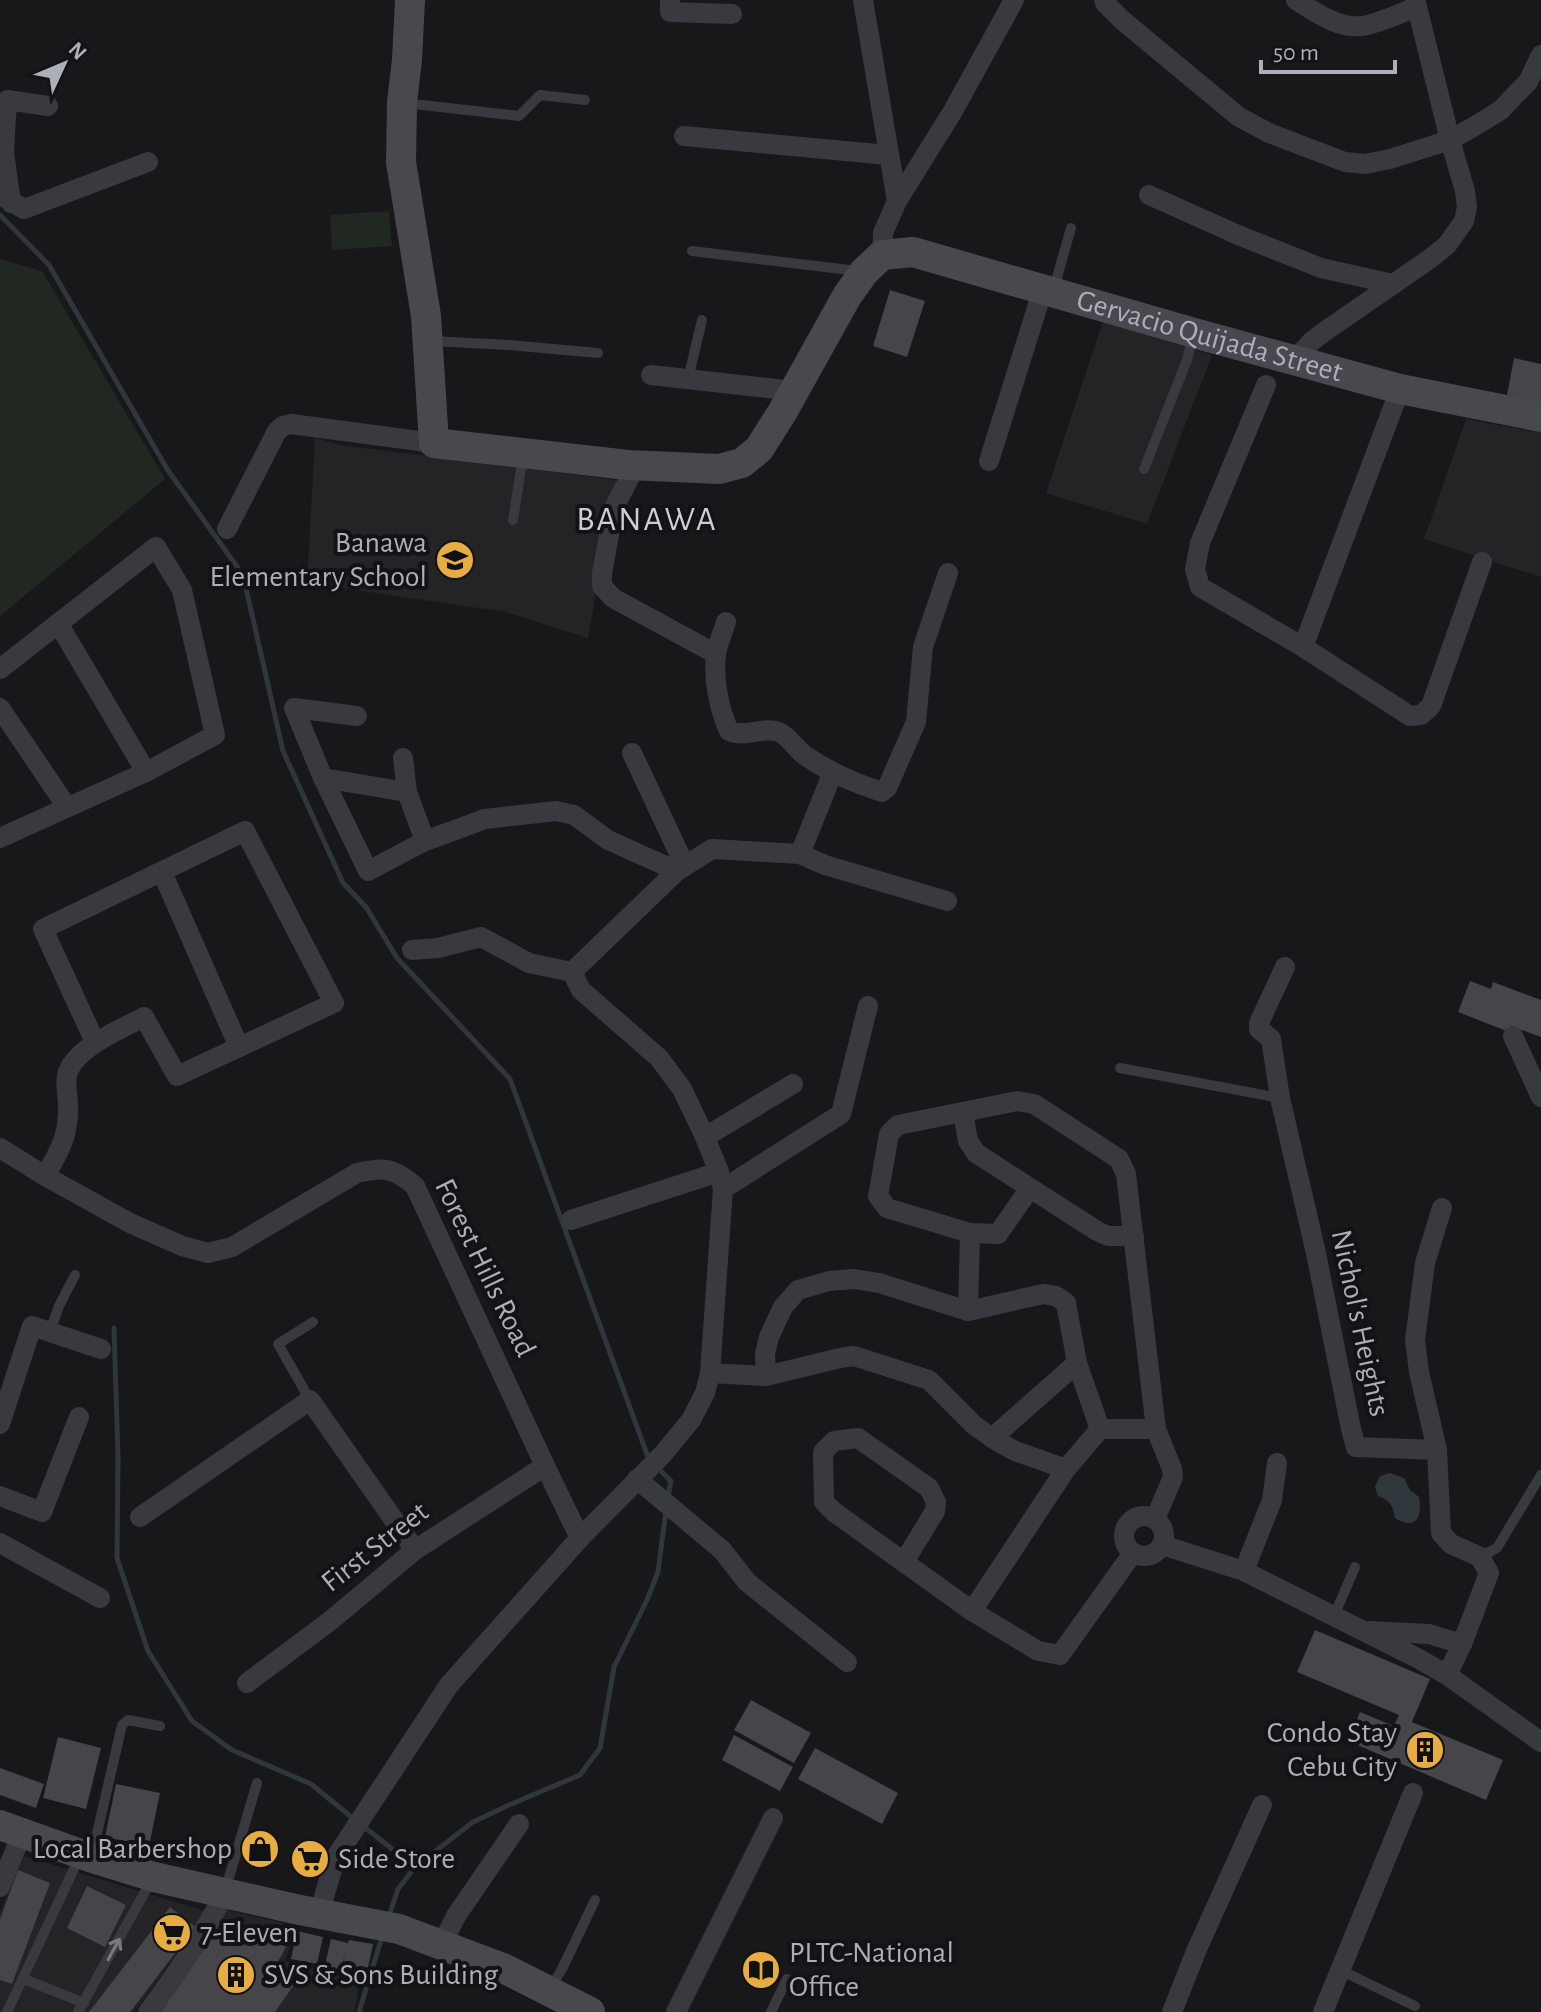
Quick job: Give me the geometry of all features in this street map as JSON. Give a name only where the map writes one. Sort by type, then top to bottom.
[{"type":"street","points":[[410,0],[401,162],[426,316],[434,443]]},
{"type":"street","points":[[670,0],[670,12],[732,14]]},
{"type":"street","points":[[863,0],[897,201]]},
{"type":"street","points":[[227,529],[277,431],[291,424],[523,454],[636,465],[719,469],[742,463],[759,449],[847,296],[873,263],[897,201],[953,111],[1014,0]]},
{"type":"street","points":[[1104,0],[1122,20],[1239,117],[1269,133],[1345,162],[1365,164],[1390,159],[1450,140],[1501,110],[1528,82],[1541,55]]},
{"type":"street","points":[[1295,360],[1312,341],[1447,245],[1464,221],[1467,207],[1416,4],[1363,26],[1350,26],[1320,15],[1296,0]]},
{"type":"street","points":[[48,106],[7,100],[4,152],[6,199],[24,209],[148,162]]},
{"type":"street","points":[[684,136],[888,155]]},
{"type":"street","points":[[1149,195],[1321,268],[1393,284]]},
{"type":"street","name":"Gervacio Quijada Street","points":[[873,263],[913,252],[1400,389],[1541,417]]},
{"type":"street","points":[[989,461],[1048,290]]},
{"type":"street","points":[[651,375],[794,391]]},
{"type":"street","points":[[1266,385],[1200,543],[1195,569],[1200,587],[1303,647],[1410,716],[1421,715],[1431,706],[1482,562]]},
{"type":"street","points":[[1303,647],[1400,389]]},
{"type":"street","points":[[636,465],[614,508],[602,586],[609,594],[716,654]]},
{"type":"street","points":[[0,669],[156,547],[182,590],[215,735],[146,772],[0,838]]},
{"type":"street","points":[[726,622],[716,654],[720,704],[729,731],[737,735],[772,731],[782,733],[804,756],[882,792],[887,788],[916,722],[923,647],[948,573]]},
{"type":"street","points":[[58,623],[146,772]]},
{"type":"street","points":[[0,708],[67,807]]},
{"type":"street","points":[[357,716],[294,708],[323,778],[368,871],[425,841],[485,819],[556,811],[574,815],[608,840],[681,869]]},
{"type":"street","points":[[632,753],[681,869]]},
{"type":"street","points":[[403,758],[407,792],[425,841]]},
{"type":"street","points":[[800,854],[833,772]]},
{"type":"street","points":[[323,778],[407,792]]},
{"type":"street","points":[[45,1176],[62,1147],[67,1130],[67,1074],[74,1061],[95,1042],[144,1017],[177,1076],[334,1003],[245,831],[43,929],[95,1042]]},
{"type":"street","points":[[572,972],[681,869],[712,849],[800,854],[825,865],[947,901]]},
{"type":"street","points":[[162,872],[239,1047]]},
{"type":"street","points":[[412,950],[438,948],[481,937],[529,963],[572,972]]},
{"type":"street","name":"Nichol's Heights","points":[[1285,967],[1259,1023],[1262,1033],[1271,1039],[1280,1098],[1356,1447],[1437,1450]]},
{"type":"street","points":[[319,1913],[336,1857],[449,1685],[580,1538],[663,1454],[691,1420],[705,1393],[710,1373],[721,1180],[682,1089],[659,1058],[581,990],[572,972]]},
{"type":"street","points":[[571,1220],[721,1180],[841,1114],[868,1006]]},
{"type":"street","points":[[1513,1036],[1541,1097]]},
{"type":"street","points":[[705,1137],[793,1084]]},
{"type":"street","points":[[1030,1188],[998,1234],[970,1233],[887,1208],[878,1196],[889,1134],[898,1125],[1017,1101],[1034,1104],[1119,1159],[1126,1174],[1156,1429],[1173,1477],[1155,1519]]},
{"type":"street","points":[[963,1112],[968,1141],[976,1153],[1108,1236],[1134,1236]]},
{"type":"street","name":"Forest Hills Road","points":[[0,1148],[130,1223],[182,1246],[208,1253],[232,1247],[357,1173],[380,1168],[402,1175],[415,1186],[580,1538]]},
{"type":"street","points":[[1442,1208],[1425,1263],[1415,1340],[1419,1372],[1437,1450],[1441,1533],[1451,1544],[1480,1557],[1489,1573],[1447,1675]]},
{"type":"street","points":[[968,1311],[970,1233]]},
{"type":"street","points":[[766,1376],[765,1354],[769,1337],[783,1307],[798,1290],[829,1281],[854,1279],[879,1283],[968,1311],[1043,1294],[1056,1296],[1066,1303],[1077,1363],[1100,1429]]},
{"type":"street","points":[[0,1424],[32,1326],[101,1349]]},
{"type":"street","points":[[710,1373],[766,1376],[854,1356],[929,1380],[974,1425],[992,1438],[1015,1451],[1066,1469]]},
{"type":"street","points":[[992,1438],[1077,1363]]},
{"type":"street","points":[[140,1517],[310,1400],[415,1550]]},
{"type":"street","points":[[0,1496],[42,1512],[79,1417]]},
{"type":"street","points":[[972,1611],[1066,1469],[1100,1429],[1156,1429]]},
{"type":"street","points":[[904,1562],[935,1511],[936,1502],[929,1488],[858,1438],[834,1441],[823,1452],[824,1502],[834,1512],[972,1611],[1038,1651],[1060,1655],[1133,1553]]},
{"type":"street","points":[[1244,1571],[1272,1500],[1277,1463]]},
{"type":"street","name":"First Street","points":[[247,1683],[330,1621],[415,1550],[545,1466]]},
{"type":"street","points":[[640,1477],[722,1550],[747,1582],[847,1662]]},
{"type":"street","points":[[1143,1515],[1155,1519],[1162,1526],[1162,1545],[1154,1553],[1144,1556],[1133,1553],[1125,1543],[1124,1531],[1131,1520],[1143,1515]]},
{"type":"street","points":[[0,1543],[100,1598]]},
{"type":"street","points":[[1162,1545],[1244,1571],[1362,1630],[1447,1675],[1541,1742]]},
{"type":"street","points":[[1362,1630],[1429,1634],[1462,1644]]},
{"type":"street","points":[[1323,2012],[1413,1793]]},
{"type":"street","points":[[1172,2012],[1262,1805]]},
{"type":"street","points":[[676,2012],[773,1818]]},
{"type":"street","points":[[442,1944],[456,1916],[519,1824]]},
{"type":"street","points":[[0,1887],[11,1829],[154,1877],[379,1926],[442,1944],[503,1968],[590,2012]]},
{"type":"street","points":[[148,2012],[225,1893]]},
{"type":"lane","points":[[402,102],[519,116],[540,95],[585,100]]},
{"type":"lane","points":[[1048,290],[1071,228]]},
{"type":"lane","points":[[692,251],[873,263]]},
{"type":"lane","points":[[688,379],[702,320]]},
{"type":"lane","points":[[1144,469],[1187,360],[1194,333]]},
{"type":"lane","points":[[427,340],[598,353]]},
{"type":"lane","points":[[513,520],[523,454]]},
{"type":"lane","points":[[1120,1068],[1280,1098]]},
{"type":"lane","points":[[50,1332],[75,1275]]},
{"type":"lane","points":[[310,1400],[278,1344],[313,1322]]},
{"type":"lane","points":[[1480,1557],[1497,1548],[1541,1475]]},
{"type":"lane","points":[[1334,1616],[1355,1567]]},
{"type":"lane","points":[[7,2012],[86,1856],[122,1725],[128,1720],[160,1726]]},
{"type":"lane","points":[[225,1893],[257,1783]]},
{"type":"lane","points":[[24,1979],[81,2008],[154,1877]]},
{"type":"lane","points":[[549,1991],[595,1900]]},
{"type":"lane","points":[[1340,1970],[1415,2006]]},
{"type":"lane","points":[[771,2012],[787,1979]]},
{"type":"shaded area","points":[[389,211],[392,246],[332,250],[330,215]]},
{"type":"shaded area","points":[[0,259],[42,271],[165,479],[0,616]]},
{"type":"shaded area","points":[[1103,321],[1212,355],[1147,524],[1046,493]]},
{"type":"shaded area","points":[[1466,419],[1541,433],[1541,577],[1424,539]]},
{"type":"shaded area","name":"Banawa Elementary School","points":[[315,438],[341,445],[616,480],[588,638],[506,612],[307,583]]},
{"type":"shaded area","points":[[1390,1473],[1404,1478],[1410,1490],[1419,1497],[1420,1511],[1412,1522],[1395,1518],[1390,1504],[1378,1496],[1375,1487],[1380,1476]]},
{"type":"shaded area","points":[[24,1856],[208,1912],[134,2012],[0,2012],[0,1913]]},
{"type":"shaded area","points":[[227,1910],[296,1926],[285,1961],[360,1981],[354,2012],[156,2012]]},
{"type":"building","points":[[890,290],[925,301],[907,357],[873,346]]},
{"type":"building","points":[[1514,358],[1541,364],[1541,403],[1507,395]]},
{"type":"building","points":[[1470,981],[1491,989],[1493,982],[1541,1000],[1541,1037],[1511,1026],[1509,1032],[1458,1012]]},
{"type":"building","points":[[1315,1630],[1430,1679],[1412,1722],[1503,1760],[1486,1800],[1348,1741],[1360,1712],[1394,1726],[1399,1715],[1297,1672]]},
{"type":"building","points":[[751,1700],[811,1733],[794,1763],[734,1730]]},
{"type":"building","points":[[734,1735],[793,1767],[780,1791],[722,1760]]},
{"type":"building","points":[[58,1737],[101,1748],[86,1809],[43,1798]]},
{"type":"building","points":[[815,1748],[898,1793],[882,1824],[798,1779]]},
{"type":"building","points":[[0,1768],[44,1784],[36,1808],[0,1795]]},
{"type":"building","points":[[116,1784],[160,1793],[149,1846],[105,1837]]},
{"type":"building","points":[[18,1870],[50,1883],[12,1984],[0,1980],[0,1919]]},
{"type":"building","points":[[87,1886],[126,1905],[105,1947],[67,1928]]},
{"type":"building","points":[[170,1907],[195,1927],[130,2012],[89,2012]]},
{"type":"building","points":[[297,1931],[323,1937],[317,1964],[291,1959]]},
{"type":"building","name":"SVS & Sons Building","points":[[245,1932],[291,1938],[275,1967],[295,1983],[275,2012],[161,2012],[215,1933],[235,1947]]},
{"type":"building","points":[[331,1939],[373,1944],[366,1977],[342,1972],[345,1952],[341,1973],[324,1969]]},
{"type":"waterway","points":[[0,215],[49,265],[167,469],[243,575],[283,751],[343,883],[366,907],[397,958],[510,1079],[651,1460]]},
{"type":"waterway","points":[[114,1328],[117,1558],[148,1651],[192,1721],[232,1750],[311,1784],[355,1820]]},
{"type":"waterway","points":[[658,1468],[671,1481],[668,1496]]},
{"type":"waterway","points":[[389,1916],[398,1889],[415,1867],[473,1822],[580,1775],[600,1748],[614,1667],[658,1572],[666,1510]]},
{"type":"waterway","points":[[363,1826],[415,1867]]},
{"type":"waterway","points":[[359,2012],[382,1937]]},
{"type":"place","name":"Banawa Elementary School","points":[[455,560]]},
{"type":"place","name":"Condo Stay Cebu City","points":[[1425,1750]]},
{"type":"place","name":"Local Barbershop","points":[[260,1849]]},
{"type":"place","name":"Side Store","points":[[310,1859]]},
{"type":"place","name":"7-Eleven","points":[[172,1933]]},
{"type":"place","name":"PLTC-National Office","points":[[761,1970]]},
{"type":"place","name":"SVS & Sons Building","points":[[236,1975]]},
{"type":"district","name":"BANAWA","points":[[647,520]]}]
